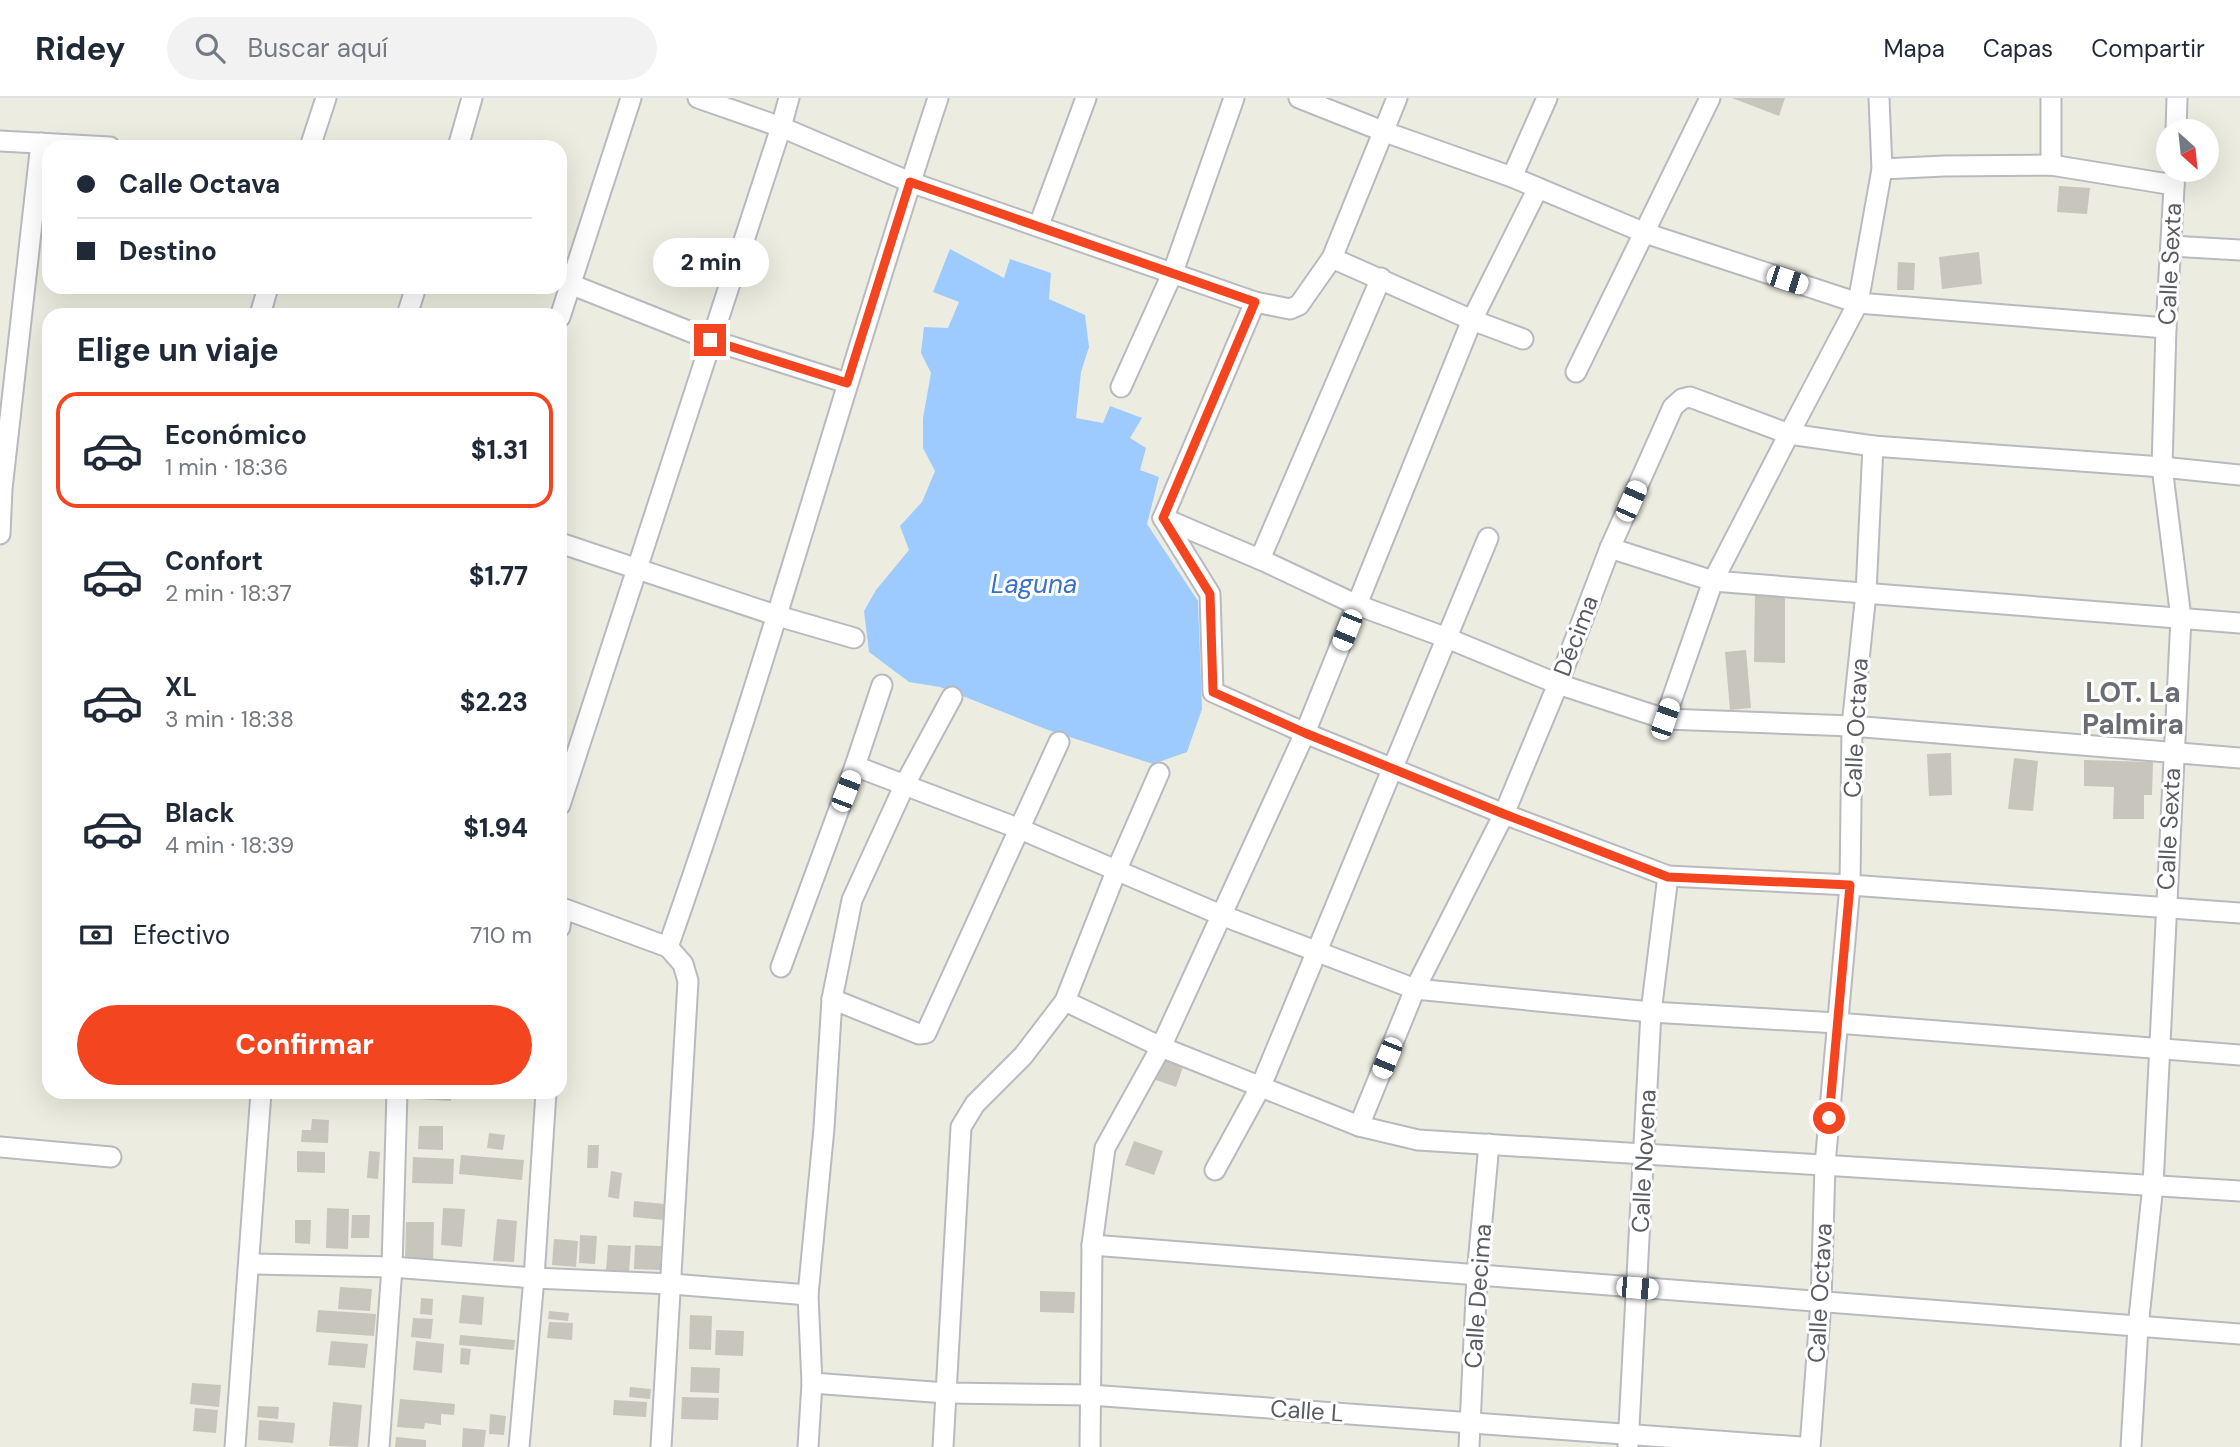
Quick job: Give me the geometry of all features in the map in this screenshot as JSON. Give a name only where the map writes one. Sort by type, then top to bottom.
[{"type":"street","points":[[312,140],[327,98]]},
{"type":"street","points":[[460,140],[472,98]]},
{"type":"street","points":[[567,276],[631,98]]},
{"type":"street","points":[[698,98],[781,127],[910,182],[1255,302],[1290,309],[1299,305],[1332,258],[1398,98]]},
{"type":"street","points":[[567,784],[789,98]]},
{"type":"street","points":[[668,947],[778,616],[847,383],[938,98]]},
{"type":"street","points":[[1039,225],[1086,98]]},
{"type":"street","points":[[1121,387],[1172,272],[1234,98]]},
{"type":"street","points":[[1299,98],[1512,177],[1645,233],[1858,303],[2166,328]]},
{"type":"street","points":[[1512,177],[1547,98]]},
{"type":"street","points":[[1576,372],[1710,98]]},
{"type":"street","points":[[1665,719],[1713,581],[1858,303],[1882,169],[1879,98]]},
{"type":"street","points":[[2051,98],[2051,165]]},
{"type":"street","points":[[2176,119],[2177,98]]},
{"type":"street","points":[[0,141],[41,143],[2,489],[0,534]]},
{"type":"street","points":[[1882,169],[2051,165],[2156,175]]},
{"type":"street","name":"Calle Sexta","points":[[2132,1447],[2138,1327],[2153,1185],[2181,618],[2162,467],[2174,182]]},
{"type":"street","points":[[1090,1447],[1092,1245],[1105,1148],[1161,1047],[1305,733],[1472,320],[1538,188]]},
{"type":"street","points":[[2171,246],[2240,250]]},
{"type":"street","points":[[1332,258],[1472,320],[1523,339]]},
{"type":"street","points":[[1260,559],[1381,278]]},
{"type":"street","points":[[567,283],[710,340],[847,383]]},
{"type":"street","points":[[1163,518],[1255,302]]},
{"type":"street","name":"Décima","points":[[1359,1126],[1415,989],[1504,814],[1610,548],[1673,407],[1682,398],[1690,397],[1789,434]]},
{"type":"street","points":[[1789,434],[1873,446],[2240,475]]},
{"type":"street","name":"Calle Octava","points":[[1810,1447],[1821,1302],[1825,1165],[1850,885],[1852,726],[1866,593],[1873,446]]},
{"type":"street","points":[[1163,518],[1260,559],[1357,605],[1447,638],[1558,684],[1665,719],[1852,726],[2240,758]]},
{"type":"street","points":[[1163,518],[1210,594],[1213,692],[1305,733],[1504,814],[1668,877],[1850,885],[2240,914]]},
{"type":"street","points":[[1215,1170],[1261,1086],[1488,538]]},
{"type":"street","points":[[567,545],[778,616],[854,638]]},
{"type":"street","points":[[1610,548],[1713,581],[2240,623]]},
{"type":"street","points":[[781,967],[856,765],[882,685]]},
{"type":"street","points":[[808,1447],[812,1383],[808,1296],[824,1128],[832,999],[852,900],[905,784],[952,698]]},
{"type":"street","points":[[832,999],[919,1034],[926,1033],[1059,742]]},
{"type":"street","points":[[856,765],[1020,829],[1221,915],[1415,989],[1651,1012],[1837,1023],[2240,1055]]},
{"type":"street","points":[[943,1447],[961,1127],[975,1104],[1023,1056],[1065,1001],[1117,869],[1159,773]]},
{"type":"street","name":"Calle Novena","points":[[1628,1441],[1651,1012],[1668,877]]},
{"type":"street","points":[[567,916],[668,947],[683,964],[688,981],[661,1447]]},
{"type":"street","points":[[1065,1001],[1161,1047],[1359,1126],[1418,1140],[2240,1191]]},
{"type":"street","points":[[235,1447],[261,1099]]},
{"type":"street","points":[[379,1447],[392,1266],[397,1099]]},
{"type":"street","points":[[519,1447],[534,1278],[546,1099]]},
{"type":"street","name":"Calle Decima","points":[[1469,1447],[1477,1275],[1489,1144]]},
{"type":"street","points":[[0,1147],[111,1157]]},
{"type":"street","points":[[1092,1245],[2240,1335]]},
{"type":"street","points":[[250,1264],[392,1266],[534,1278],[672,1284],[808,1296]]},
{"type":"street","name":"Calle L","points":[[812,1383],[946,1394],[1090,1395],[1471,1424],[1628,1441],[1801,1447]]},
{"type":"water","name":"Laguna","points":[[950,249],[1004,278],[1010,259],[1051,273],[1049,299],[1085,315],[1089,347],[1081,372],[1076,418],[1103,423],[1110,406],[1142,418],[1130,438],[1146,448],[1140,470],[1159,477],[1147,524],[1198,601],[1202,709],[1187,752],[1153,764],[1048,730],[940,687],[909,682],[869,652],[864,611],[876,590],[909,550],[900,526],[922,502],[935,471],[923,448],[923,418],[931,373],[921,353],[924,327],[948,328],[959,302],[933,292]]},
{"type":"building","points":[[1732,98],[1785,98],[1779,116]]},
{"type":"building","points":[[2059,186],[2090,188],[2087,214],[2057,212]]},
{"type":"building","points":[[1979,252],[1982,284],[1942,289],[1939,257]]},
{"type":"building","points":[[1898,262],[1915,263],[1914,290],[1897,290]]},
{"type":"building","points":[[1755,592],[1785,592],[1785,663],[1754,662]]},
{"type":"building","points":[[1746,650],[1751,708],[1730,710],[1725,652]]},
{"type":"building","points":[[1951,753],[1952,795],[1929,796],[1927,754]]},
{"type":"building","points":[[2014,758],[2038,761],[2033,811],[2008,809]]},
{"type":"building","points":[[2084,760],[2153,762],[2152,795],[2144,795],[2144,819],[2113,819],[2114,787],[2084,786]]},
{"type":"building","points":[[1158,1057],[1183,1067],[1176,1087],[1150,1078]]},
{"type":"building","points":[[417,1099],[451,1099],[451,1101]]},
{"type":"building","points":[[312,1119],[329,1120],[328,1143],[301,1142],[302,1130],[311,1130]]},
{"type":"building","points":[[419,1126],[443,1126],[443,1150],[418,1149]]},
{"type":"building","points":[[489,1133],[505,1135],[503,1150],[487,1148]]},
{"type":"building","points":[[1134,1141],[1163,1151],[1154,1175],[1125,1165]]},
{"type":"building","points":[[588,1145],[599,1145],[598,1168],[587,1168]]},
{"type":"building","points":[[297,1151],[325,1152],[325,1173],[297,1172]]},
{"type":"building","points":[[369,1151],[380,1152],[378,1179],[367,1178]]},
{"type":"building","points":[[461,1155],[524,1160],[522,1180],[459,1174]]},
{"type":"building","points":[[413,1157],[454,1159],[453,1184],[412,1183]]},
{"type":"building","points":[[611,1171],[622,1173],[619,1199],[608,1197]]},
{"type":"building","points":[[634,1201],[665,1204],[664,1220],[633,1217]]},
{"type":"building","points":[[327,1208],[349,1209],[348,1249],[326,1248]]},
{"type":"building","points":[[443,1208],[465,1209],[462,1247],[441,1245]]},
{"type":"building","points":[[352,1215],[370,1215],[369,1238],[351,1238]]},
{"type":"building","points":[[497,1219],[517,1221],[514,1262],[493,1261]]},
{"type":"building","points":[[295,1220],[311,1220],[310,1244],[295,1243]]},
{"type":"building","points":[[406,1222],[434,1222],[433,1263],[405,1262]]},
{"type":"building","points":[[580,1235],[597,1236],[595,1264],[579,1263]]},
{"type":"building","points":[[554,1239],[578,1241],[576,1267],[552,1265]]},
{"type":"building","points":[[608,1245],[631,1246],[629,1272],[606,1270]]},
{"type":"building","points":[[635,1245],[661,1246],[660,1270],[634,1269]]},
{"type":"building","points":[[340,1287],[372,1289],[370,1311],[338,1309]]},
{"type":"building","points":[[1040,1291],[1075,1292],[1074,1313],[1040,1312]]},
{"type":"building","points":[[462,1295],[484,1297],[482,1325],[459,1323]]},
{"type":"building","points":[[421,1298],[433,1299],[432,1315],[420,1314]]},
{"type":"building","points":[[318,1310],[376,1314],[374,1336],[316,1332]]},
{"type":"building","points":[[549,1311],[569,1313],[568,1321],[548,1319]]},
{"type":"building","points":[[690,1315],[712,1316],[711,1350],[689,1349]]},
{"type":"building","points":[[413,1318],[433,1319],[431,1339],[411,1337]]},
{"type":"building","points":[[549,1322],[573,1323],[572,1340],[547,1338]]},
{"type":"building","points":[[716,1330],[744,1331],[743,1356],[715,1355]]},
{"type":"building","points":[[460,1335],[515,1340],[514,1350],[459,1345]]},
{"type":"building","points":[[331,1341],[368,1344],[365,1368],[328,1365]]},
{"type":"building","points":[[416,1341],[444,1344],[442,1373],[413,1370]]},
{"type":"building","points":[[461,1348],[471,1349],[469,1365],[460,1364]]},
{"type":"building","points":[[691,1367],[720,1368],[719,1393],[690,1392]]},
{"type":"building","points":[[192,1383],[221,1385],[219,1407],[190,1404]]},
{"type":"building","points":[[630,1387],[651,1389],[650,1399],[629,1397]]},
{"type":"building","points":[[682,1397],[719,1398],[718,1420],[681,1419]]},
{"type":"building","points":[[400,1399],[455,1404],[454,1415],[441,1414],[441,1425],[425,1423],[424,1429],[397,1427]]},
{"type":"building","points":[[614,1400],[647,1402],[646,1417],[613,1415]]},
{"type":"building","points":[[333,1402],[362,1405],[358,1447],[329,1446]]},
{"type":"building","points":[[258,1406],[279,1407],[278,1419],[257,1417]]},
{"type":"building","points":[[195,1408],[218,1410],[216,1433],[193,1431]]},
{"type":"building","points":[[490,1414],[506,1416],[504,1435],[489,1434]]},
{"type":"building","points":[[259,1420],[295,1423],[293,1443],[258,1440]]},
{"type":"building","points":[[463,1428],[486,1430],[484,1447],[462,1447]]},
{"type":"building","points":[[396,1437],[426,1440],[426,1447],[395,1447]]},
{"type":"district","name":"LOT. La Palmira","points":[[2133,708]]},
{"type":"route","points":[[710,340],[847,383],[910,182],[1255,302],[1163,518],[1210,594],[1213,692],[1305,733],[1504,814],[1668,877],[1850,885],[1829,1118]]}]
